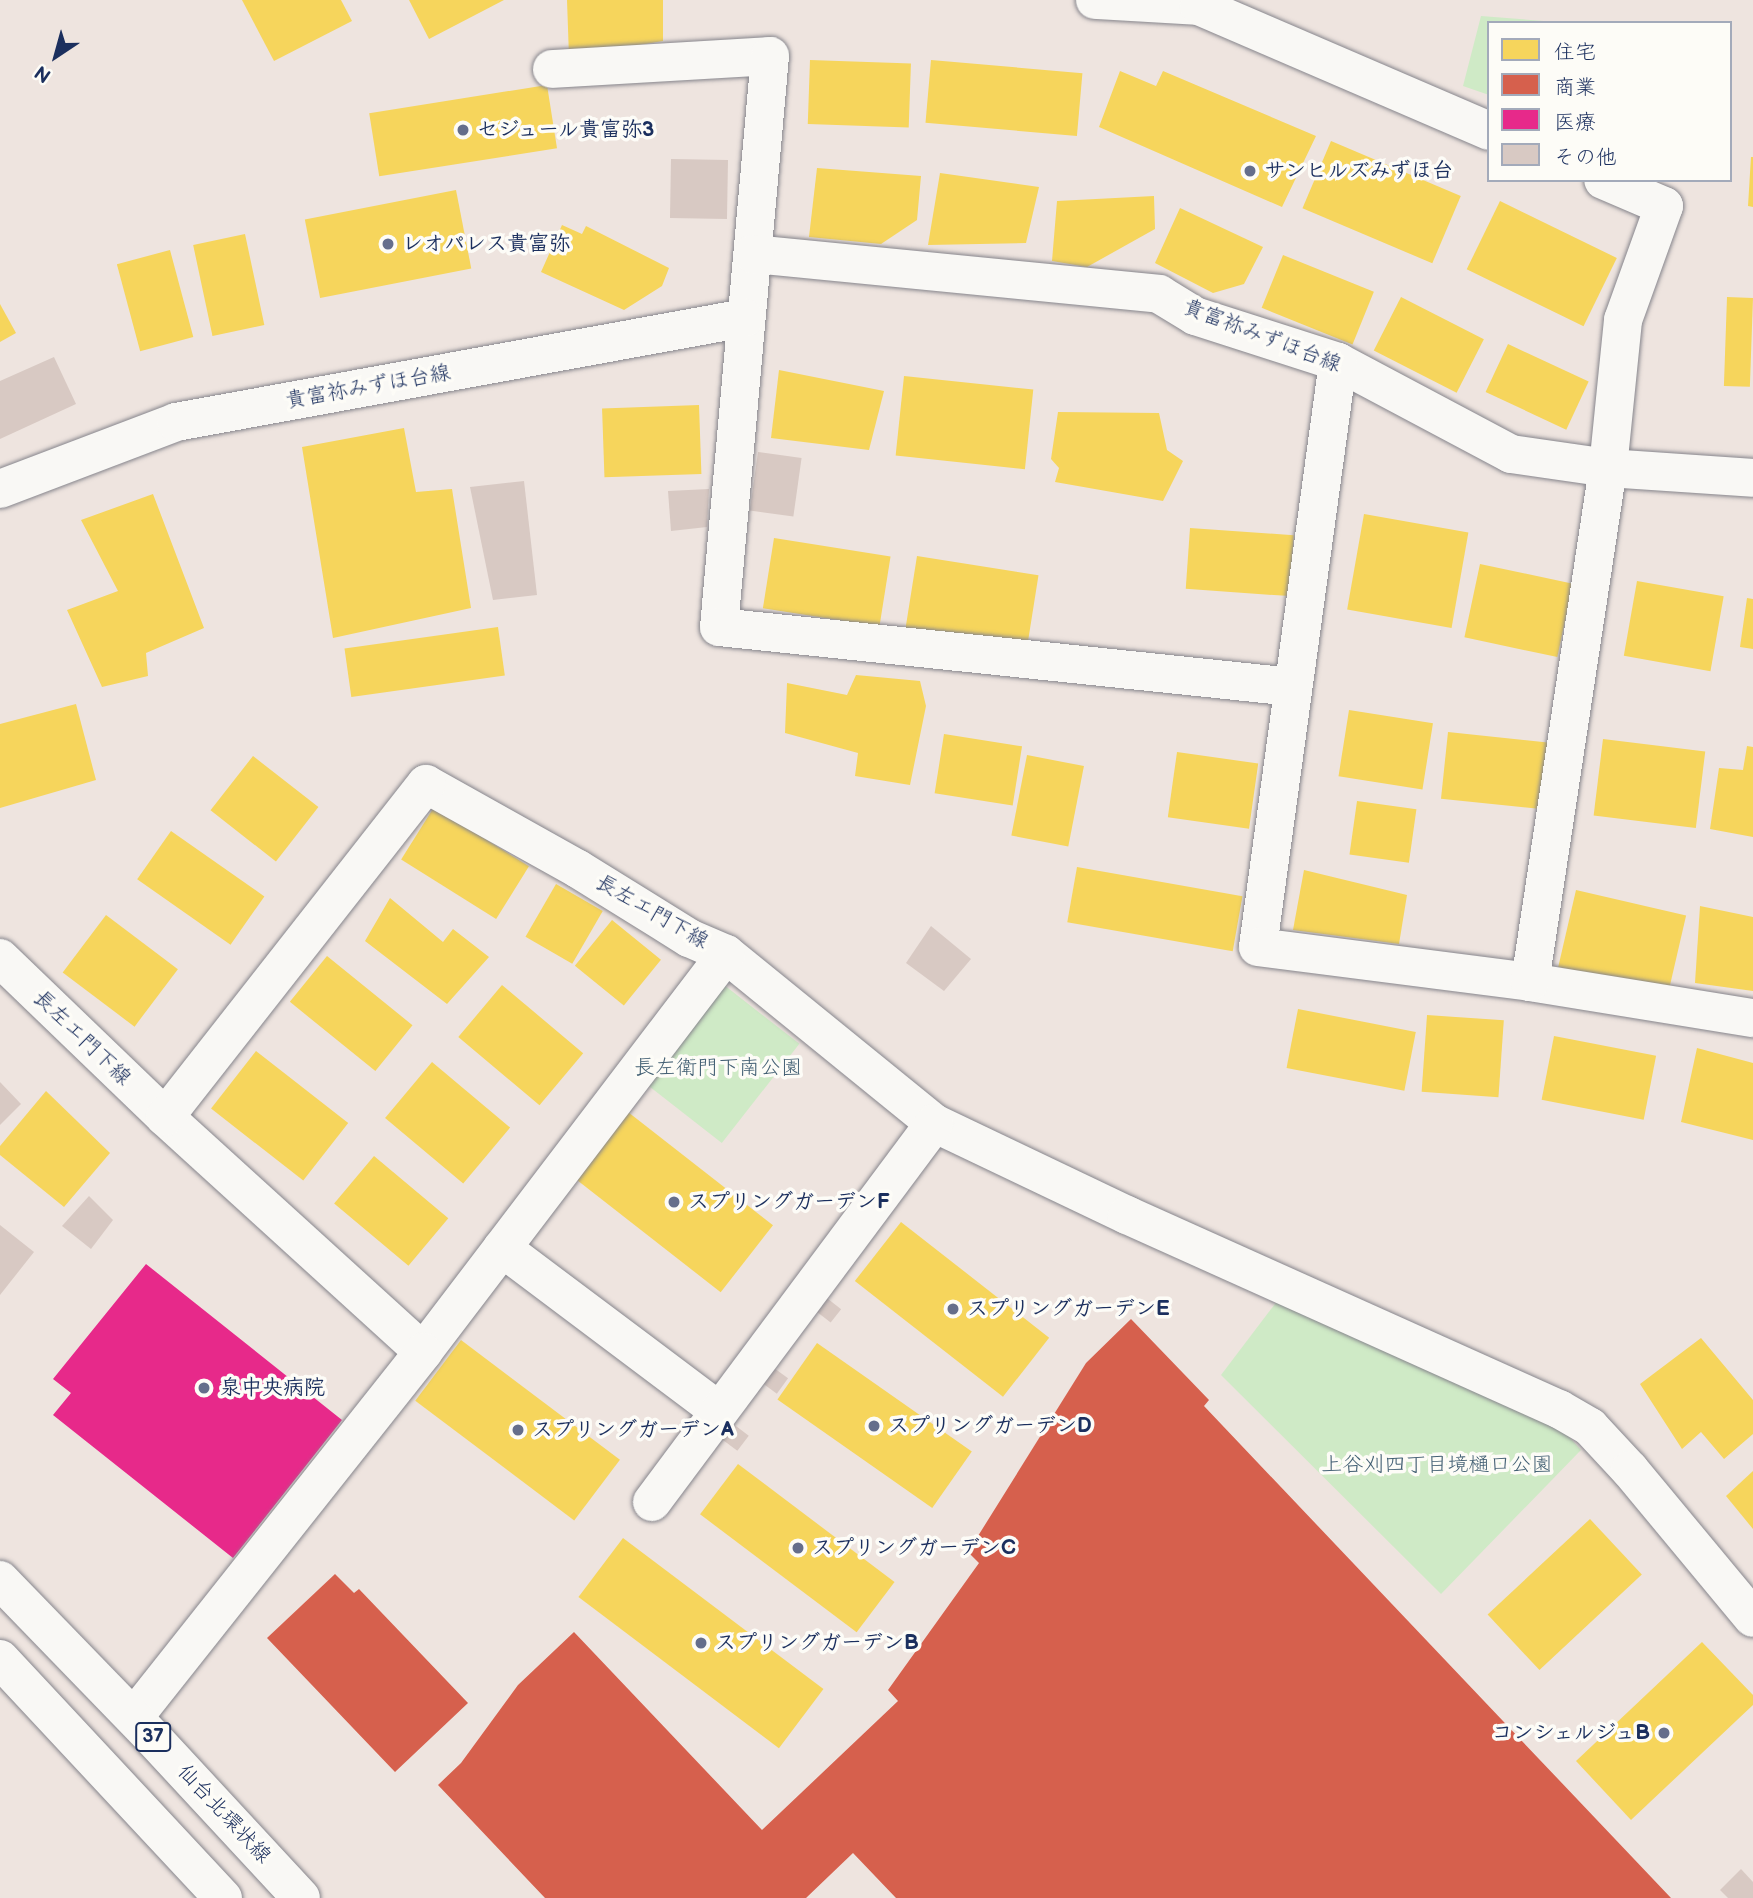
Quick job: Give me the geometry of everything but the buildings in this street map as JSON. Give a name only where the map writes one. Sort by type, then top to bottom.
[{"type":"street","points":[[1095,0],[1199,6],[1487,130]]},
{"type":"street","points":[[552,69],[770,56],[719,627],[1293,687]]},
{"type":"street","points":[[1530,982],[1608,468],[1623,320],[1664,206],[1608,182]]},
{"type":"street","name":"貴富祢みずほ台線","points":[[753,254],[1159,294],[1195,316],[1338,362],[1511,454],[1608,468],[1753,478]]},
{"type":"street","name":"貴富祢みずほ台線","points":[[0,489],[176,422],[745,318]]},
{"type":"street","points":[[1338,362],[1258,947],[1530,982],[1753,1018]]},
{"type":"street","name":"長左エ門下線","points":[[0,958],[165,1117],[423,1352],[726,954],[689,938],[578,869],[426,784],[165,1117]]},
{"type":"street","points":[[726,954],[933,1123],[1139,1220],[1559,1409],[1590,1427],[1630,1470],[1753,1618]]},
{"type":"street","points":[[652,1502],[933,1123]]},
{"type":"street","points":[[502,1248],[719,1411]]},
{"type":"street","points":[[134,1717],[423,1352]]},
{"type":"street","name":"仙台北環状線","points":[[0,1580],[134,1717],[302,1898]]},
{"type":"street","points":[[0,1659],[223,1898]]},
{"type":"green space","points":[[1481,16],[1545,21],[1487,21],[1487,94],[1463,86]]},
{"type":"green space","name":"長左衛門下南公園","points":[[719,981],[799,1044],[722,1143],[641,1080]]},
{"type":"green space","name":"上谷刈四丁目境樋口公園","points":[[1281,1296],[1553,1419],[1581,1450],[1441,1594],[1221,1375]]},
{"type":"place","name":"セジュール貴富弥3","points":[[463,130]]},
{"type":"place","name":"サンヒルズみずほ台","points":[[1250,171]]},
{"type":"place","name":"レオパレス貴富弥","points":[[388,244]]},
{"type":"place","name":"スプリングガーデンF","points":[[674,1202]]},
{"type":"place","name":"スプリングガーデンE","points":[[953,1309]]},
{"type":"place","name":"泉中央病院","points":[[204,1388]]},
{"type":"place","name":"スプリングガーデンD","points":[[874,1426]]},
{"type":"place","name":"スプリングガーデンA","points":[[518,1430]]},
{"type":"place","name":"スプリングガーデンC","points":[[798,1548]]},
{"type":"place","name":"スプリングガーデンB","points":[[701,1643]]},
{"type":"place","name":"コンシェルジュB","points":[[1664,1733]]}]
